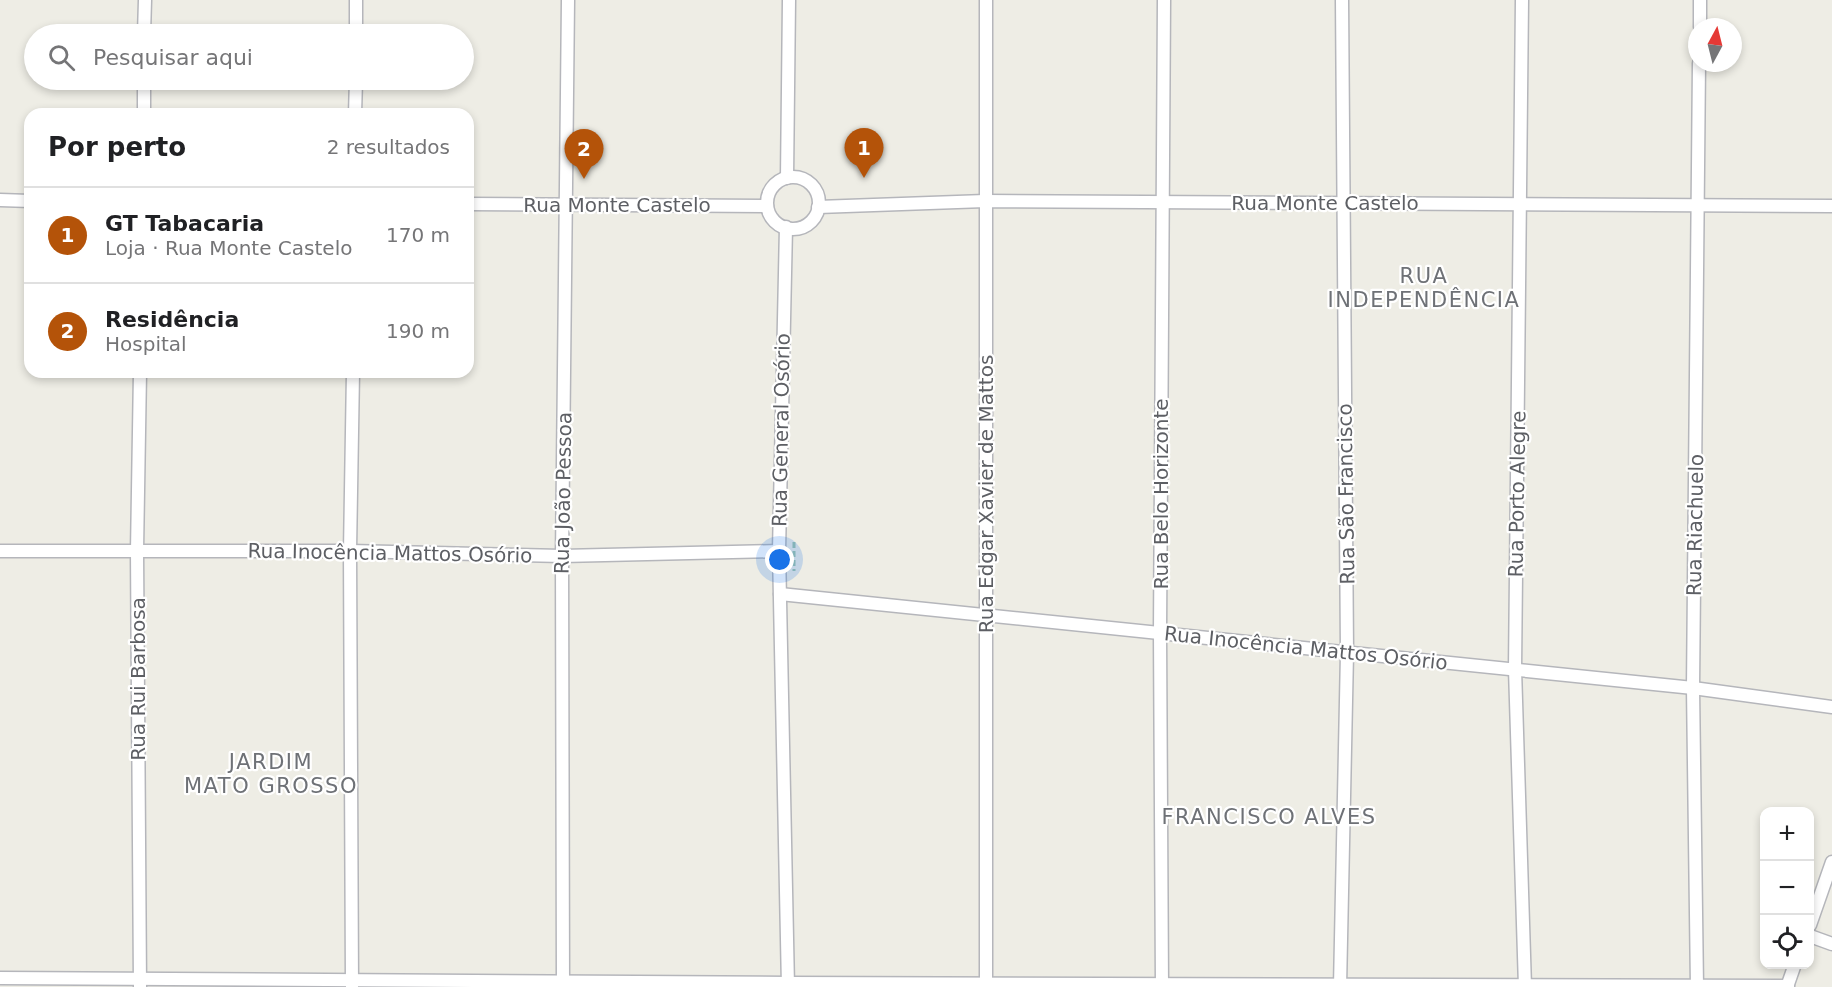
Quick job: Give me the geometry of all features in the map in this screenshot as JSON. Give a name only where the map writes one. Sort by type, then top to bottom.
[{"type":"street","points":[[144,24],[145,0]]},
{"type":"street","points":[[356,0],[356,24]]},
{"type":"street","name":"Rua João Pessoa","points":[[563,984],[562,556],[568,0]]},
{"type":"street","points":[[787,178],[789,0]]},
{"type":"street","name":"Rua Edgar Xavier de Mattos","points":[[986,0],[986,985]]},
{"type":"street","name":"Rua Belo Horizonte","points":[[1162,985],[1160,633],[1164,0]]},
{"type":"street","name":"Rua São Francisco","points":[[1340,986],[1347,653],[1342,0]]},
{"type":"street","name":"Rua Porto Alegre","points":[[1522,0],[1515,669],[1525,986]]},
{"type":"street","points":[[1700,0],[1700,18]]},
{"type":"street","name":"Rua Riachuelo","points":[[1697,986],[1693,688],[1700,72]]},
{"type":"street","points":[[144,90],[144,108]]},
{"type":"street","points":[[356,90],[356,108]]},
{"type":"street","points":[[787,178],[801,178],[809,183],[818,197],[816,214],[805,225],[797,228],[786,227],[774,221],[767,206],[770,189],[776,182],[787,178]]},
{"type":"street","points":[[0,200],[24,201]]},
{"type":"street","name":"Rua Monte Castelo","points":[[818,207],[985,201],[1832,206]]},
{"type":"street","name":"Rua Monte Castelo","points":[[474,204],[767,206]]},
{"type":"street","name":"Rua General Osório","points":[[786,227],[779,551],[788,985]]},
{"type":"street","name":"Rua Rui Barbosa","points":[[140,378],[137,551],[140,983]]},
{"type":"street","points":[[352,983],[350,551],[353,378]]},
{"type":"street","name":"Rua Inocência Mattos Osório","points":[[0,551],[350,551],[562,556],[779,551]]},
{"type":"street","name":"Rua Inocência Mattos Osório","points":[[780,594],[1693,688],[1832,707]]},
{"type":"street","points":[[1813,915],[1832,862]]},
{"type":"street","points":[[1814,938],[1832,944]]},
{"type":"street","points":[[0,978],[140,983],[1788,987],[1794,969]]},
{"type":"place","name":"GT Tabacaria","points":[[864,178]]},
{"type":"place","name":"Residência","points":[[584,179]]},
{"type":"district","name":"RUA INDEPENDÊNCIA","points":[[1424,288]]},
{"type":"district","name":"JARDIM MATO GROSSO","points":[[271,774]]},
{"type":"district","name":"FRANCISCO ALVES","points":[[1269,817]]}]
